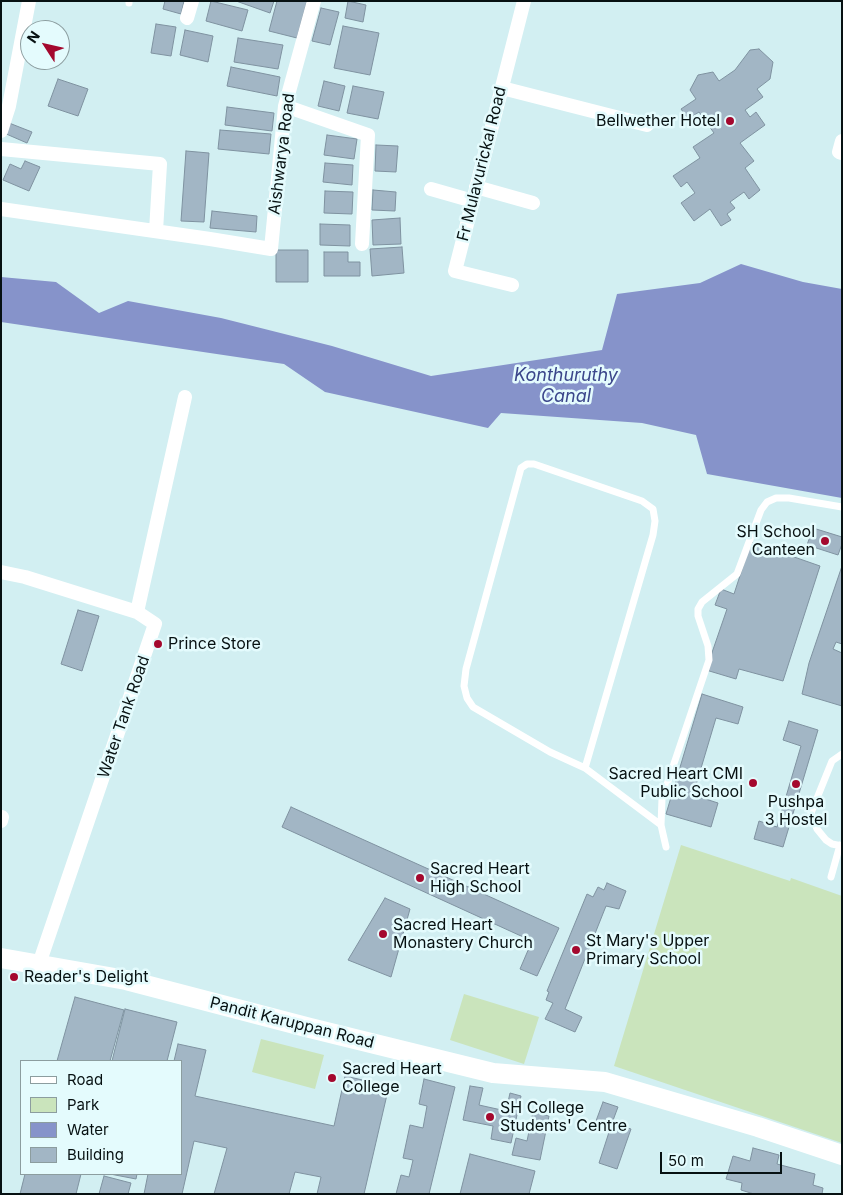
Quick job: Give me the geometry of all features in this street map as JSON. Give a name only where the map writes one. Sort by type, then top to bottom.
[{"type":"main road","name":"Pandit Karuppan Road","points":[[1,958],[126,980],[493,1073],[605,1082],[758,1127],[842,1155]]},
{"type":"street","points":[[1,131],[5,104],[29,1]]},
{"type":"street","points":[[187,18],[192,1]]},
{"type":"street","name":"Aishwarya Road","points":[[156,231],[271,249],[285,106],[314,1]]},
{"type":"street","name":"Fr Mulavurickal Road","points":[[512,285],[455,271],[524,1]]},
{"type":"street","points":[[502,88],[647,125]]},
{"type":"street","points":[[285,106],[368,135],[362,244]]},
{"type":"street","points":[[842,141],[839,152],[842,153]]},
{"type":"street","points":[[1,149],[160,164],[156,231],[1,209]]},
{"type":"street","points":[[432,189],[533,203]]},
{"type":"street","points":[[137,612],[185,397]]},
{"type":"street","name":"Water Tank Road","points":[[1,572],[25,577],[137,612],[155,624],[39,964]]},
{"type":"lane","points":[[585,768],[653,535],[655,521],[653,509],[642,501],[534,464],[527,464],[521,468],[469,660],[464,686],[467,698],[473,707],[550,752],[585,768],[661,825]]},
{"type":"lane","points":[[666,847],[661,825],[662,799],[709,660],[708,646],[698,616],[698,609],[702,602],[737,574],[761,510],[766,502],[776,498],[788,498],[842,507]]},
{"type":"lane","points":[[831,877],[841,846],[826,840],[817,829],[811,813],[832,761],[842,754]]},
{"type":"green space","points":[[681,845],[790,881],[791,878],[842,896],[842,1143],[614,1066]]},
{"type":"green space","points":[[464,994],[539,1017],[524,1064],[450,1040]]},
{"type":"green space","points":[[261,1039],[324,1055],[315,1089],[252,1072]]},
{"type":"water","name":"Konthuruthy Canal","points":[[741,264],[803,282],[842,289],[842,498],[707,474],[696,435],[642,423],[501,413],[488,428],[325,392],[284,364],[1,322],[1,277],[56,282],[99,313],[128,301],[221,318],[332,346],[431,376],[602,350],[617,294],[700,283]]},
{"type":"building","points":[[165,1],[184,1],[181,14],[163,9]]},
{"type":"building","points":[[211,1],[248,10],[242,31],[206,21]]},
{"type":"building","points":[[236,1],[274,1],[270,13]]},
{"type":"building","points":[[277,1],[307,1],[297,38],[269,31]]},
{"type":"building","points":[[348,1],[366,5],[363,22],[345,18]]},
{"type":"building","points":[[321,8],[339,12],[330,45],[312,41]]},
{"type":"building","points":[[156,24],[176,27],[171,56],[151,53]]},
{"type":"building","points":[[343,26],[379,33],[370,75],[334,68]]},
{"type":"building","points":[[185,30],[213,36],[208,62],[180,55]]},
{"type":"building","points":[[238,38],[283,45],[278,69],[234,62]]},
{"type":"building","points":[[759,49],[773,62],[770,79],[757,89],[763,97],[745,110],[750,117],[756,112],[765,125],[740,143],[754,161],[745,168],[760,190],[749,199],[744,192],[730,202],[735,208],[727,214],[731,220],[721,226],[710,209],[694,221],[681,203],[695,193],[687,182],[681,187],[673,176],[700,158],[693,147],[714,133],[699,112],[688,119],[681,109],[696,99],[690,90],[698,75],[713,72],[719,81],[735,70],[750,50]]},
{"type":"building","points":[[231,67],[280,77],[277,96],[227,86]]},
{"type":"building","points":[[58,79],[88,89],[78,116],[48,106]]},
{"type":"building","points":[[324,81],[345,86],[339,111],[318,106]]},
{"type":"building","points":[[353,86],[384,92],[378,119],[347,113]]},
{"type":"building","points":[[227,107],[274,113],[272,131],[225,125]]},
{"type":"building","points":[[9,123],[32,132],[27,143],[4,133]]},
{"type":"building","points":[[220,130],[271,134],[269,154],[218,149]]},
{"type":"building","points":[[327,135],[357,139],[354,159],[324,155]]},
{"type":"building","points":[[376,145],[398,146],[396,172],[375,171]]},
{"type":"building","points":[[186,151],[209,153],[204,222],[181,221]]},
{"type":"building","points":[[25,161],[40,167],[29,191],[3,180],[10,164],[21,169]]},
{"type":"building","points":[[325,163],[353,165],[352,185],[323,182]]},
{"type":"building","points":[[373,190],[396,192],[395,211],[372,210]]},
{"type":"building","points":[[325,191],[353,192],[352,214],[324,213]]},
{"type":"building","points":[[212,211],[257,216],[256,232],[210,228]]},
{"type":"building","points":[[400,218],[401,244],[373,245],[372,220]]},
{"type":"building","points":[[320,224],[350,225],[350,246],[320,245]]},
{"type":"building","points":[[402,247],[404,273],[372,276],[370,249]]},
{"type":"building","points":[[276,250],[308,250],[308,282],[276,282]]},
{"type":"building","points":[[324,252],[348,252],[348,262],[360,262],[360,276],[324,276]]},
{"type":"building","name":"SH School Canteen","points":[[813,528],[842,537],[842,544],[838,555],[807,545]]},
{"type":"building","points":[[751,542],[820,566],[783,681],[739,669],[736,679],[706,670],[727,609],[715,605],[721,589],[734,594]]},
{"type":"building","points":[[842,566],[842,644],[836,642],[833,649],[842,653],[842,706],[802,694],[809,663]]},
{"type":"building","points":[[78,610],[99,616],[82,671],[61,664]]},
{"type":"building","points":[[702,694],[743,707],[738,724],[716,718],[693,795],[718,803],[711,827],[666,814]]},
{"type":"building","name":"Pushpa 3 Hostel","points":[[789,721],[818,730],[783,847],[754,839],[759,821],[777,827],[801,746],[783,740]]},
{"type":"building","name":"Sacred Heart High School","points":[[291,807],[559,928],[537,976],[520,969],[532,941],[282,827]]},
{"type":"building","name":"St Mary's Upper Primary School","points":[[607,883],[626,891],[619,909],[606,906],[565,1009],[582,1017],[575,1032],[545,1019],[553,1003],[546,1000],[549,992],[547,991],[587,894],[593,897],[598,887],[604,890]]},
{"type":"building","name":"Sacred Heart Monastery Church","points":[[385,898],[410,909],[391,977],[348,960]]},
{"type":"building","points":[[75,997],[124,1010],[110,1060],[57,1060]]},
{"type":"building","points":[[125,1009],[177,1022],[167,1060],[112,1060]]},
{"type":"building","points":[[178,1044],[206,1050],[195,1096],[334,1126],[345,1076],[389,1086],[364,1194],[317,1194],[321,1177],[295,1172],[289,1194],[214,1194],[227,1148],[194,1141],[182,1194],[144,1194],[148,1175],[182,1175],[182,1060],[174,1060]]},
{"type":"building","points":[[424,1079],[455,1087],[429,1194],[396,1194],[401,1175],[409,1177],[413,1160],[403,1158],[410,1125],[423,1128],[427,1106],[419,1104]]},
{"type":"building","points":[[470,1086],[483,1088],[479,1105],[506,1111],[510,1093],[521,1096],[511,1143],[491,1139],[493,1126],[463,1120]]},
{"type":"building","points":[[603,1102],[618,1107],[612,1123],[631,1129],[617,1169],[599,1163],[611,1126],[596,1121]]},
{"type":"building","points":[[533,1112],[549,1116],[540,1160],[512,1155],[516,1138],[527,1141]]},
{"type":"building","points":[[753,1148],[779,1155],[777,1164],[815,1174],[813,1185],[823,1188],[822,1194],[754,1194],[741,1190],[742,1183],[726,1179],[733,1156],[750,1161]]},
{"type":"building","points":[[470,1154],[535,1171],[529,1194],[460,1194]]},
{"type":"building","points":[[25,1175],[81,1175],[76,1194],[20,1194]]},
{"type":"building","points":[[115,1175],[137,1175],[136,1179]]},
{"type":"building","points":[[104,1176],[131,1183],[128,1194],[99,1194]]},
{"type":"place","name":"Bellwether Hotel","points":[[730,121]]},
{"type":"place","name":"SH School Canteen","points":[[825,541]]},
{"type":"place","name":"Prince Store","points":[[158,644]]},
{"type":"place","name":"Sacred Heart CMI Public School","points":[[753,783]]},
{"type":"place","name":"Pushpa 3 Hostel","points":[[796,784]]},
{"type":"place","name":"Sacred Heart High School","points":[[420,878]]},
{"type":"place","name":"Sacred Heart Monastery Church","points":[[383,934]]},
{"type":"place","name":"St Mary's Upper Primary School","points":[[576,950]]},
{"type":"place","name":"Reader's Delight","points":[[14,977]]},
{"type":"place","name":"Sacred Heart College","points":[[332,1078]]},
{"type":"place","name":"SH College Students' Centre","points":[[490,1117]]}]
